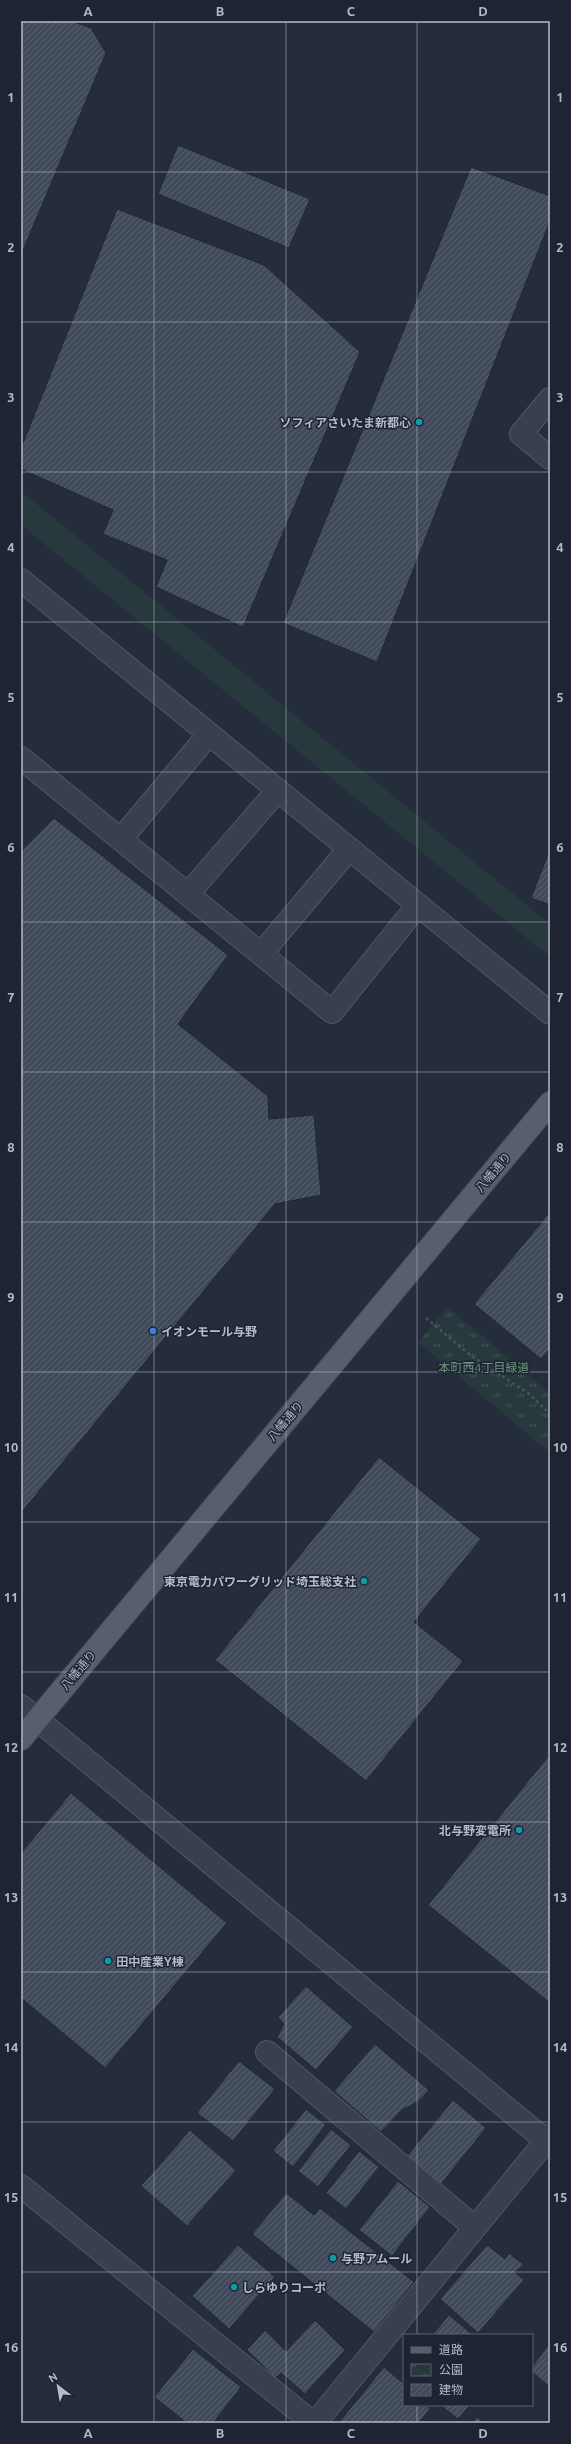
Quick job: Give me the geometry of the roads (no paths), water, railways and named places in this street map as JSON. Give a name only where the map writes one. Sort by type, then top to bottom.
[{"type":"main road","name":"八幡通り","points":[[21,1739],[29,1713],[550,1103]]},
{"type":"street","points":[[550,399],[521,434],[550,458]]},
{"type":"street","points":[[21,580],[550,1013]]},
{"type":"street","points":[[121,840],[209,734]]},
{"type":"street","points":[[21,758],[332,1012],[418,905]]},
{"type":"street","points":[[188,894],[278,790]]},
{"type":"street","points":[[261,954],[349,849]]},
{"type":"street","points":[[21,2186],[314,2423],[474,2227],[549,2141],[29,1713]]},
{"type":"street","points":[[267,2052],[474,2227]]},
{"type":"place","name":"ソフィアさいたま新都心","points":[[419,422]]},
{"type":"place","name":"イオンモール与野","points":[[153,1331]]},
{"type":"place","name":"東京電力パワーグリッド埼玉総支社","points":[[364,1581]]},
{"type":"place","name":"北与野変電所","points":[[519,1830]]},
{"type":"place","name":"田中産業Y棟","points":[[108,1961]]},
{"type":"place","name":"与野アムール","points":[[333,2258]]},
{"type":"place","name":"しらゆりコーポ","points":[[234,2287]]},
{"type":"park label","name":"本町西4丁目緑道","points":[[484,1367]]}]
